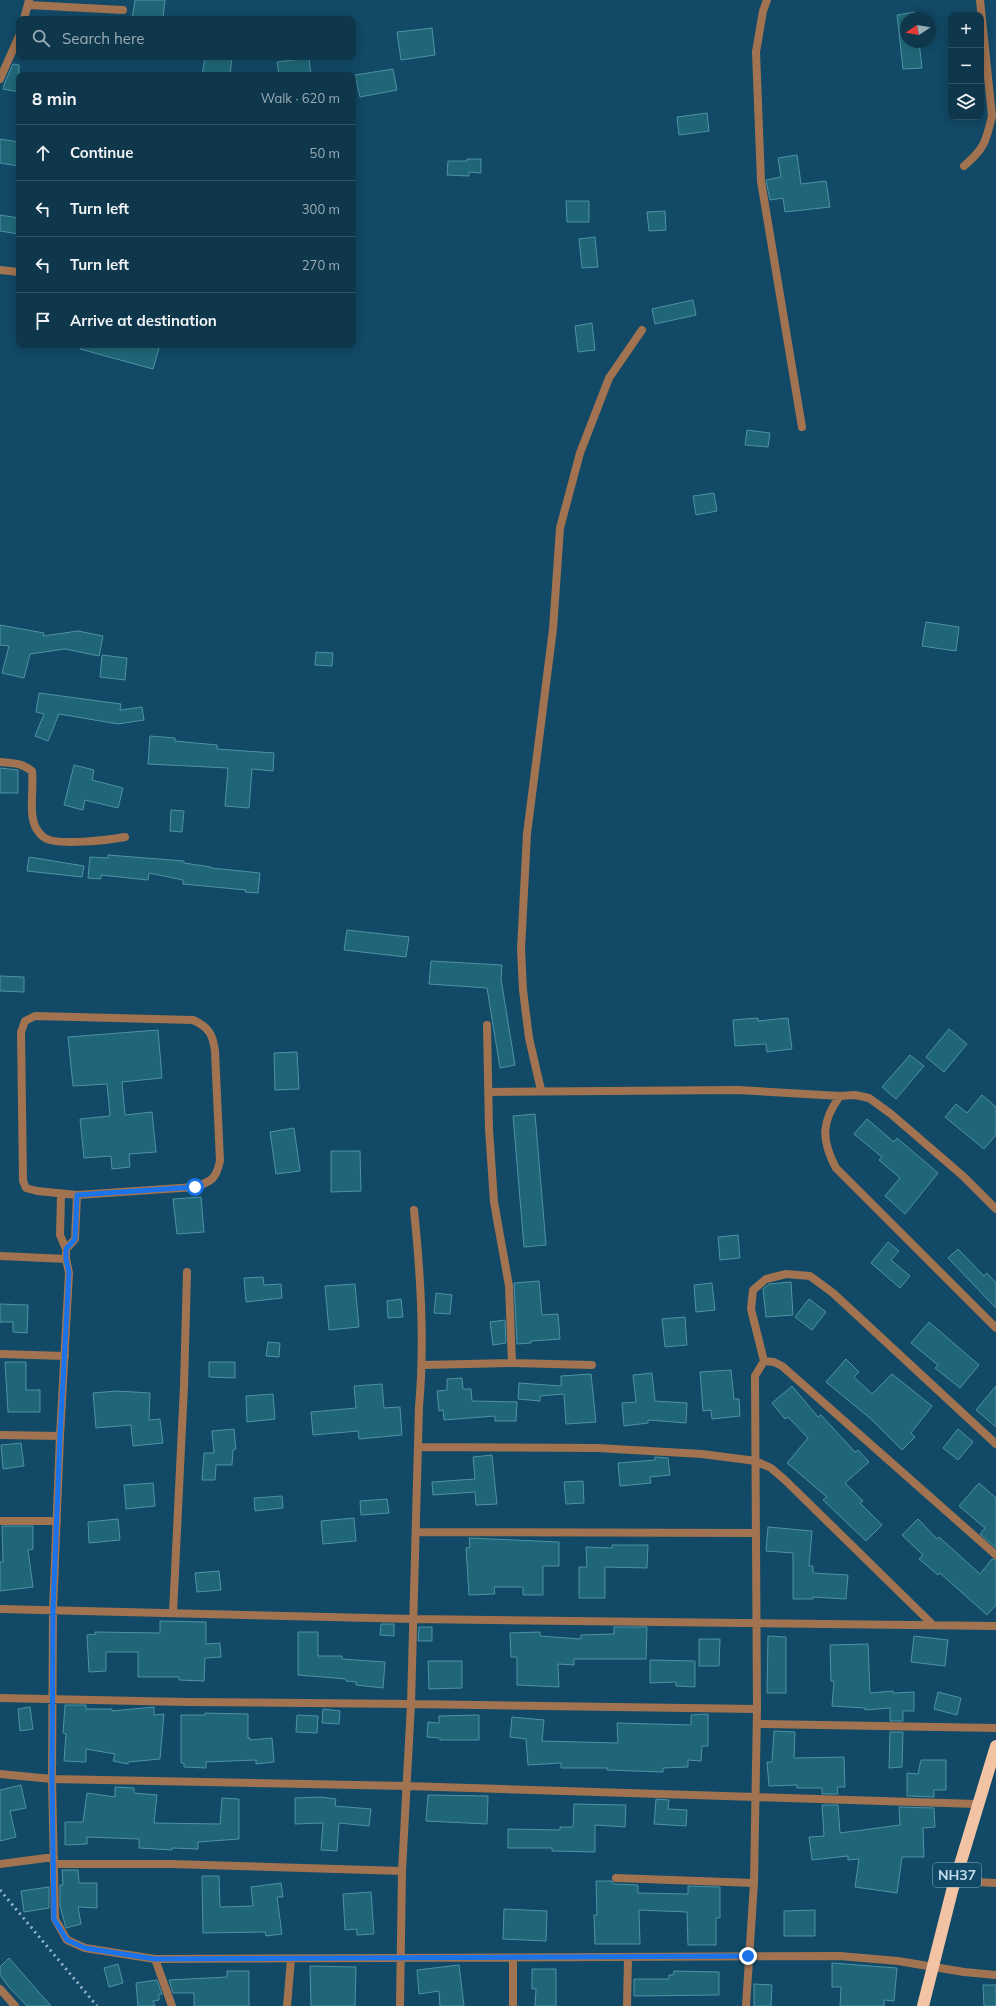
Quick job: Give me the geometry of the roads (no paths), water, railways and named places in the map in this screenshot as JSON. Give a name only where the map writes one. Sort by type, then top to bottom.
[{"type":"highway","name":"NH37","points":[[923,2006],[932,1966],[955,1881],[977,1804],[996,1746]]},
{"type":"street","points":[[767,0],[763,11],[756,52],[761,181],[802,427]]},
{"type":"street","points":[[964,166],[980,152],[989,131],[992,116],[980,0]]},
{"type":"street","points":[[25,16],[28,3],[123,10]]},
{"type":"street","points":[[0,79],[16,43]]},
{"type":"street","points":[[0,270],[16,272]]},
{"type":"street","points":[[541,1090],[529,1038],[523,990],[521,949],[527,834],[553,629],[560,528],[580,453],[609,378],[642,330]]},
{"type":"street","points":[[0,762],[15,763],[26,766],[32,771],[34,788],[31,812],[34,825],[44,838],[57,842],[110,840],[125,837]]},
{"type":"street","points":[[35,1016],[52,1016],[193,1020],[204,1024],[213,1035],[215,1051],[220,1161],[217,1174],[209,1182],[195,1187],[61,1195],[37,1192],[26,1188],[23,1181],[21,1032],[25,1021],[35,1016]]},
{"type":"street","points":[[487,1025],[488,1092],[494,1202],[510,1286],[512,1363]]},
{"type":"street","points":[[488,1092],[541,1090],[738,1090],[840,1096],[855,1095],[869,1098],[891,1114],[963,1176],[996,1209]]},
{"type":"street","points":[[840,1096],[832,1108],[826,1122],[824,1138],[827,1151],[836,1168],[996,1328]]},
{"type":"street","points":[[61,1195],[60,1235],[66,1249],[66,1259],[69,1272],[60,1436],[53,1610],[52,1779],[54,1919],[67,1940],[85,1948],[155,1959],[840,1956],[898,1960],[964,1972],[996,1974]]},
{"type":"street","points":[[66,1249],[75,1239],[77,1195]]},
{"type":"street","points":[[400,2006],[402,1870],[411,1704],[418,1446],[423,1365],[421,1280],[414,1210]]},
{"type":"street","points":[[0,1256],[66,1259]]},
{"type":"street","points":[[173,1613],[184,1386],[187,1272]]},
{"type":"street","points":[[746,2006],[748,1956],[754,1883],[756,1798],[757,1709],[755,1376],[764,1361],[751,1309],[753,1290],[766,1279],[786,1274],[810,1276],[833,1293],[996,1444]]},
{"type":"street","points":[[0,1354],[64,1356]]},
{"type":"street","points":[[764,1361],[774,1362],[782,1366],[996,1555]]},
{"type":"street","points":[[423,1365],[512,1363],[592,1365]]},
{"type":"street","points":[[0,1435],[60,1436]]},
{"type":"street","points":[[418,1446],[597,1448],[702,1454],[756,1461],[771,1468],[791,1485],[932,1624]]},
{"type":"street","points":[[0,1521],[57,1521]]},
{"type":"street","points":[[416,1532],[755,1533]]},
{"type":"street","points":[[0,1609],[413,1619],[932,1624],[996,1626]]},
{"type":"street","points":[[0,1698],[53,1700],[757,1709]]},
{"type":"street","points":[[757,1724],[996,1728]]},
{"type":"street","points":[[0,1774],[52,1779],[407,1786],[977,1804]]},
{"type":"street","points":[[0,1864],[54,1860],[402,1870]]},
{"type":"street","points":[[616,1878],[754,1883]]},
{"type":"street","points":[[955,1881],[996,1883]]},
{"type":"street","points":[[513,1958],[513,2006]]},
{"type":"street","points":[[627,2006],[628,1958]]},
{"type":"street","points":[[155,1959],[172,2006]]},
{"type":"street","points":[[287,2006],[292,1959]]},
{"type":"street","points":[[0,1989],[15,2006]]},
{"type":"railway","points":[[0,1890],[97,2006]]}]
